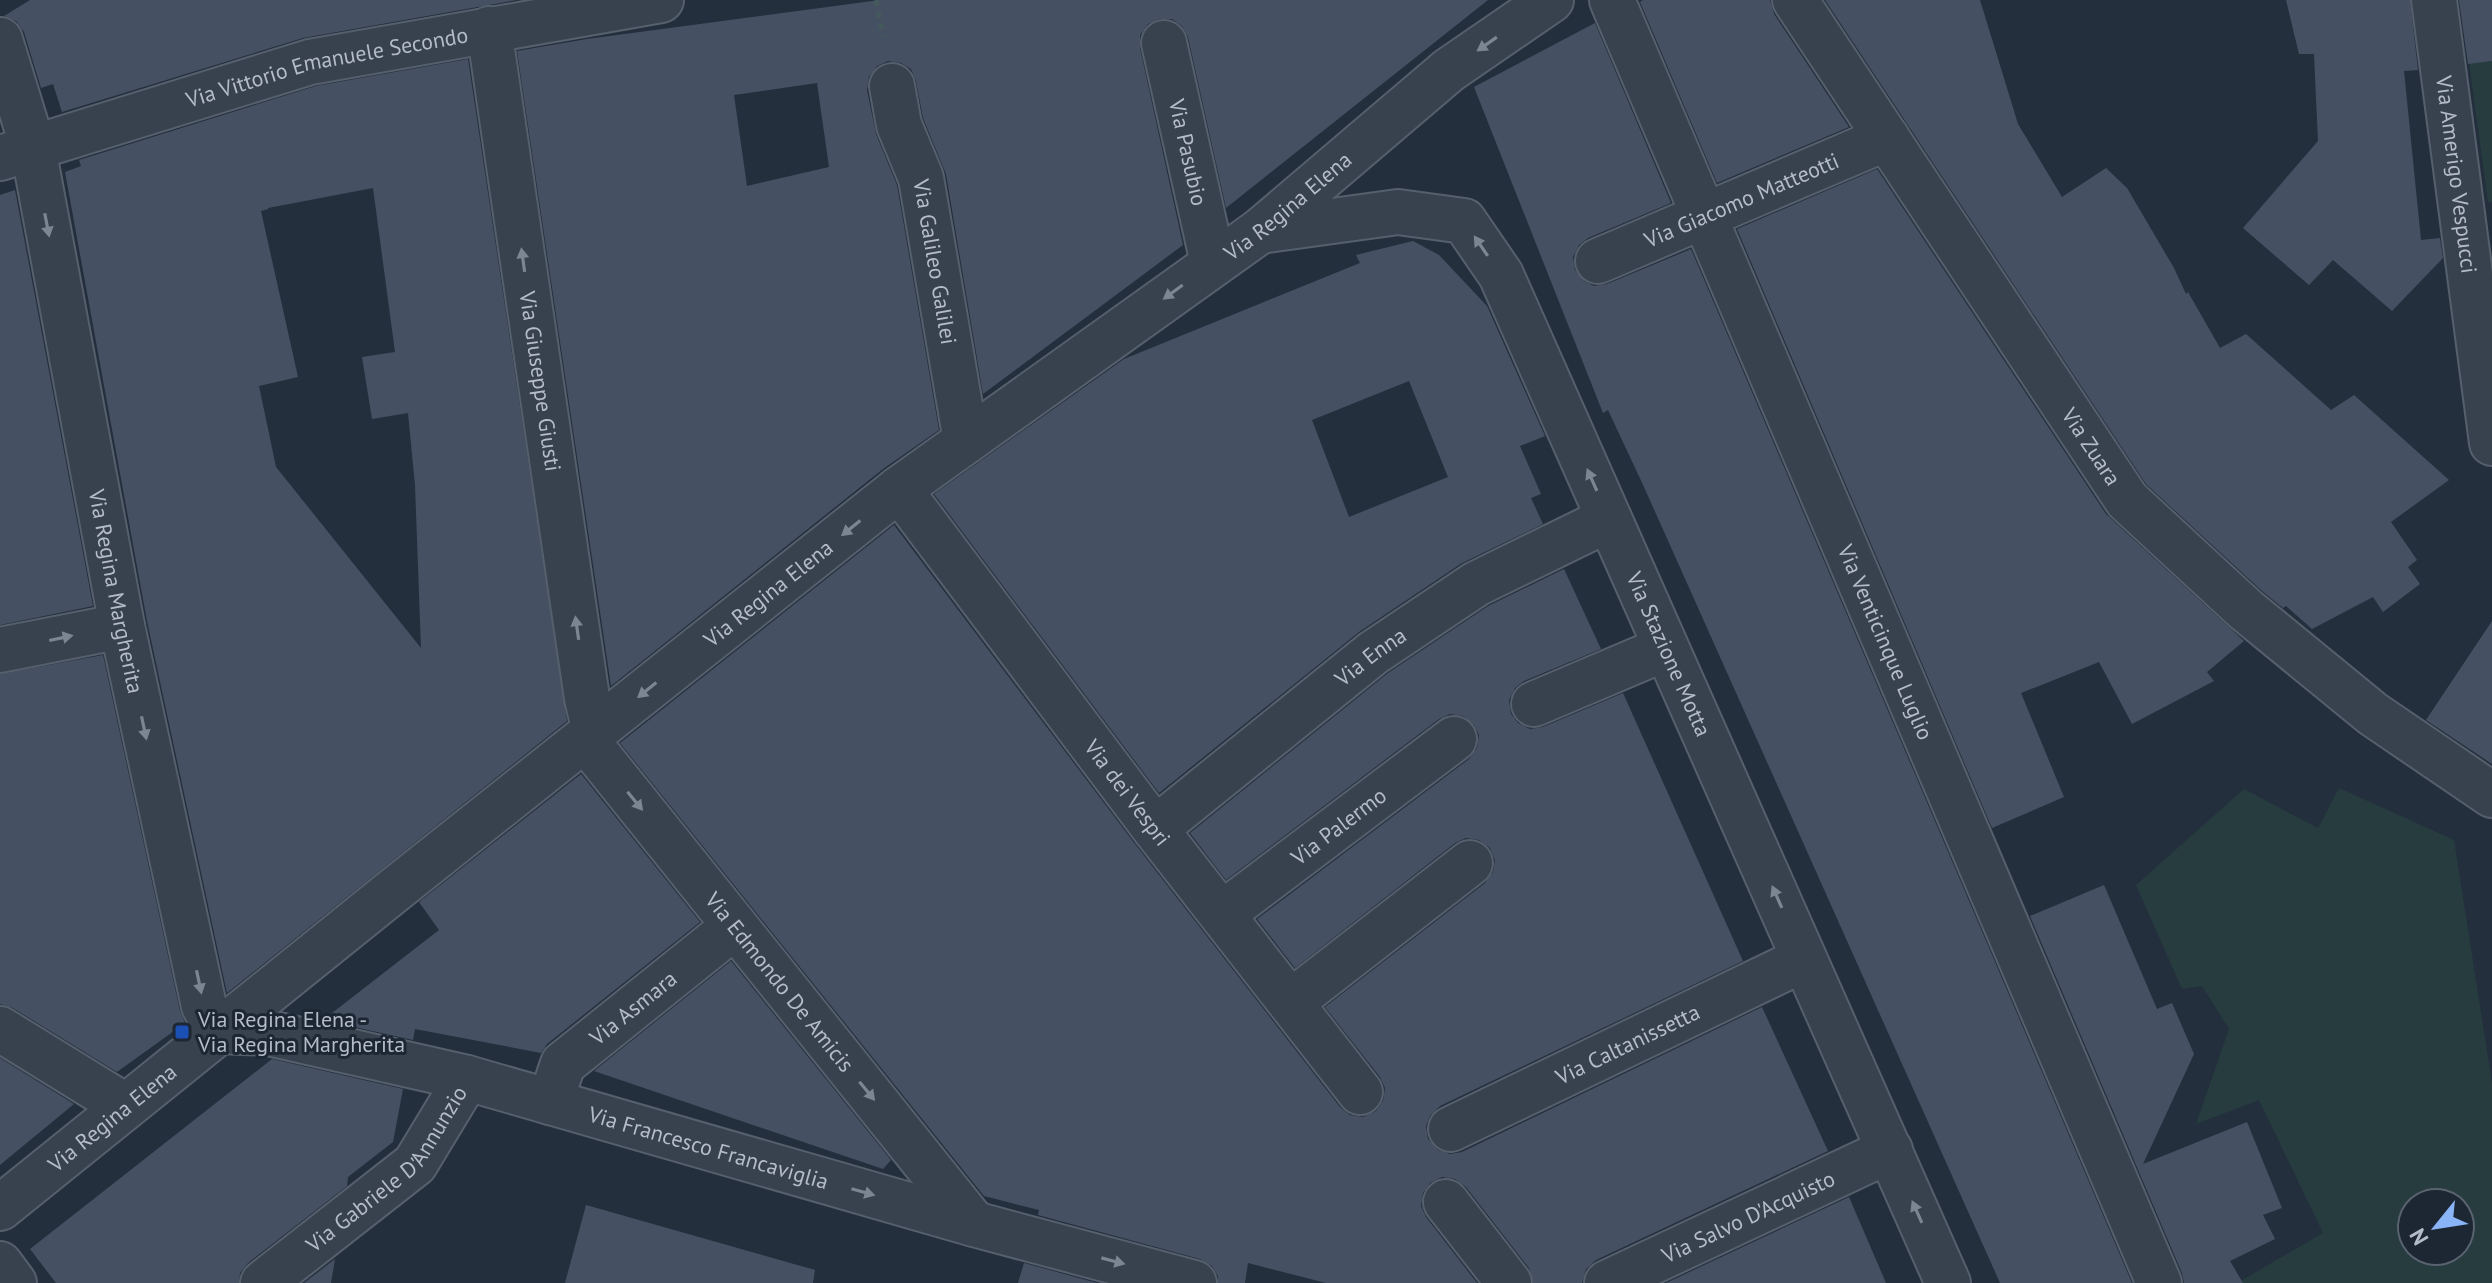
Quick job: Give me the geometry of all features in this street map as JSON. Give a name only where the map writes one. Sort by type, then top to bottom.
[{"type":"street","name":"Via Vittorio Emanuele Secondo","points":[[16,153],[310,62],[661,0]]},
{"type":"street","name":"Via Regina Elena","points":[[0,1208],[899,489],[1260,231],[1449,70],[1551,0]]},
{"type":"street","name":"Via Venticinque Luglio","points":[[1612,0],[2159,1283]]},
{"type":"street","name":"Via Zuara","points":[[1795,0],[2127,500],[2246,610],[2373,714],[2492,795]]},
{"type":"street","name":"Via Amerigo Vespucci","points":[[2434,0],[2492,443]]},
{"type":"street","name":"Via Giuseppe Giusti","points":[[489,29],[591,736]]},
{"type":"street","name":"Via Regina Margherita","points":[[0,40],[16,153],[204,1006],[218,1031]]},
{"type":"street","name":"Via Pasubio","points":[[1164,43],[1213,263]]},
{"type":"street","name":"Via Galileo Galilei","points":[[892,86],[899,125],[921,178],[966,441]]},
{"type":"street","name":"Via Giacomo Matteotti","points":[[1598,261],[1887,138]]},
{"type":"street","name":"Via Stazione Motta","points":[[1260,231],[1398,212],[1464,221],[1501,275],[1948,1283]]},
{"type":"street","name":"Via dei Vespri","points":[[899,489],[1155,829],[1360,1092]]},
{"type":"street","name":"Via Enna","points":[[1155,829],[1373,653],[1476,584],[1609,519]]},
{"type":"street","points":[[0,650],[122,626]]},
{"type":"street","points":[[1534,704],[1666,648]]},
{"type":"street","name":"Via Edmondo De Amicis","points":[[591,736],[735,926],[974,1224]]},
{"type":"street","name":"Via Palermo","points":[[1222,914],[1454,739]]},
{"type":"street","points":[[1291,1002],[1470,863]]},
{"type":"street","name":"Via Asmara","points":[[550,1102],[563,1064],[735,926]]},
{"type":"street","name":"Via Caltanissetta","points":[[1451,1129],[1804,959]]},
{"type":"street","points":[[0,1029],[125,1106]]},
{"type":"street","name":"Via Francesco Francaviglia","points":[[218,1031],[269,1033],[467,1078],[974,1224],[1194,1283]]},
{"type":"street","name":"Via Gabriele D'Annunzio","points":[[263,1283],[415,1164],[467,1078]]},
{"type":"street","name":"Via Salvo D'Acquisto","points":[[1607,1283],[1890,1150]]},
{"type":"street","points":[[1446,1202],[1509,1283]]},
{"type":"street","points":[[0,1264],[14,1283]]},
{"type":"green space","points":[[2492,61],[2492,202],[2488,202],[2469,63]]},
{"type":"green space","points":[[2339,788],[2454,840],[2492,1083],[2492,1283],[2237,1283],[2323,1233],[2259,1100],[2196,1124],[2229,1029],[2202,986],[2182,989],[2136,885],[2244,789],[2318,828]]},
{"type":"building","points":[[30,0],[517,0],[303,38],[62,112],[53,84],[41,88],[24,32],[16,21],[4,16]]},
{"type":"building","points":[[880,0],[1488,0],[1226,208],[1188,37],[1182,26],[1172,19],[1159,19],[1148,24],[1140,35],[1140,48],[1183,245],[983,394],[946,174],[923,118],[916,81],[911,69],[901,63],[888,61],[877,66],[869,77],[867,90],[876,134],[897,185],[939,430],[883,469],[611,686],[517,51]],"holes":[[[817,83],[829,167],[747,186],[734,95]]]},
{"type":"building","points":[[1770,0],[1774,14],[1849,127],[1717,183],[1640,2]]},
{"type":"building","points":[[1825,0],[1980,0],[2018,124],[2062,197],[2106,168],[2127,188],[2220,348],[2246,334],[2331,410],[2354,395],[2449,480],[2391,522],[2417,560],[2408,567],[2420,584],[2383,612],[2373,597],[2312,629],[2286,606],[2283,608],[2262,591],[2146,484]]},
{"type":"building","points":[[2286,0],[2410,0],[2418,70],[2404,71],[2421,240],[2440,238],[2443,258],[2392,311],[2333,260],[2309,285],[2243,228],[2318,141],[2314,54],[2299,54]]},
{"type":"building","points":[[2459,0],[2492,0],[2492,61],[2468,64]]},
{"type":"building","points":[[1595,23],[1671,203],[1588,238],[1579,245],[1573,257],[1575,270],[1584,281],[1594,286],[1607,284],[1691,249],[2132,1283],[2000,1283],[1644,487],[1608,410],[1603,413],[1474,87]]},
{"type":"building","points":[[468,59],[567,721],[227,993],[147,621],[65,172],[81,166],[79,160],[316,86]],"holes":[[[373,188],[395,352],[362,357],[372,419],[408,413],[415,485],[421,648],[276,467],[259,386],[298,377],[261,211]]]},
{"type":"building","points":[[1877,169],[2106,514],[2244,641],[2207,672],[2214,681],[2132,724],[2099,662],[2021,693],[2064,797],[1992,828],[1737,229]]},
{"type":"building","points":[[15,190],[93,606],[0,625],[0,195]]},
{"type":"building","points":[[1413,241],[1439,255],[1487,306],[1545,436],[1520,446],[1541,494],[1531,498],[1543,524],[1462,563],[1359,632],[1159,793],[934,494],[1124,359],[1360,263],[1356,255]],"holes":[[[1409,381],[1448,477],[1349,517],[1312,420]]]},
{"type":"building","points":[[894,525],[1135,844],[1340,1107],[1350,1115],[1363,1117],[1376,1111],[1383,1101],[1385,1088],[1380,1077],[1325,1007],[1485,883],[1493,872],[1495,860],[1490,848],[1479,840],[1466,838],[1455,843],[1295,968],[1257,919],[1469,759],[1477,748],[1479,735],[1474,725],[1463,716],[1450,714],[1439,719],[1226,880],[1190,833],[1388,673],[1488,606],[1564,569],[1601,649],[1524,681],[1515,688],[1509,700],[1511,714],[1518,723],[1530,729],[1543,727],[1623,693],[1743,961],[1440,1106],[1430,1116],[1426,1126],[1428,1139],[1438,1150],[1450,1154],[1462,1152],[1762,1007],[1828,1151],[1596,1260],[1586,1269],[1582,1283],[1533,1283],[1529,1268],[1466,1187],[1455,1179],[1442,1177],[1430,1183],[1423,1193],[1421,1206],[1426,1217],[1477,1283],[1326,1283],[1248,1263],[1245,1283],[1218,1283],[1212,1266],[1200,1259],[1038,1215],[1039,1210],[984,1196],[620,743]]},
{"type":"building","points":[[2492,621],[2492,764],[2426,720]]},
{"type":"building","points":[[103,655],[185,1023],[117,1072],[13,1008],[0,1004],[0,674]]},
{"type":"building","points":[[581,774],[700,922],[547,1044],[541,1053],[415,1029],[413,1040],[323,1020],[439,930],[419,902]]},
{"type":"building","points":[[2104,885],[2157,1009],[2172,1003],[2194,1054],[2143,1164],[2247,1122],[2282,1208],[2263,1215],[2275,1239],[2230,1261],[2243,1283],[2184,1283],[2030,916]]},
{"type":"building","points":[[731,961],[891,1160],[883,1169],[594,1071]]},
{"type":"building","points":[[0,1058],[74,1104],[0,1165]]},
{"type":"building","points":[[272,1059],[403,1089],[393,1142],[348,1177],[347,1186],[248,1263],[240,1273],[239,1283],[56,1283],[30,1249]]},
{"type":"building","points":[[1849,1197],[1886,1283],[1666,1283]]},
{"type":"building","points":[[586,1205],[815,1270],[813,1283],[565,1283]]},
{"type":"building","points":[[335,1259],[331,1283],[304,1283]]},
{"type":"building","points":[[1024,1263],[1097,1283],[1018,1283]]},
{"type":"place","name":"Via Regina Elena - Via Regina Margherita","points":[[182,1032]]}]
